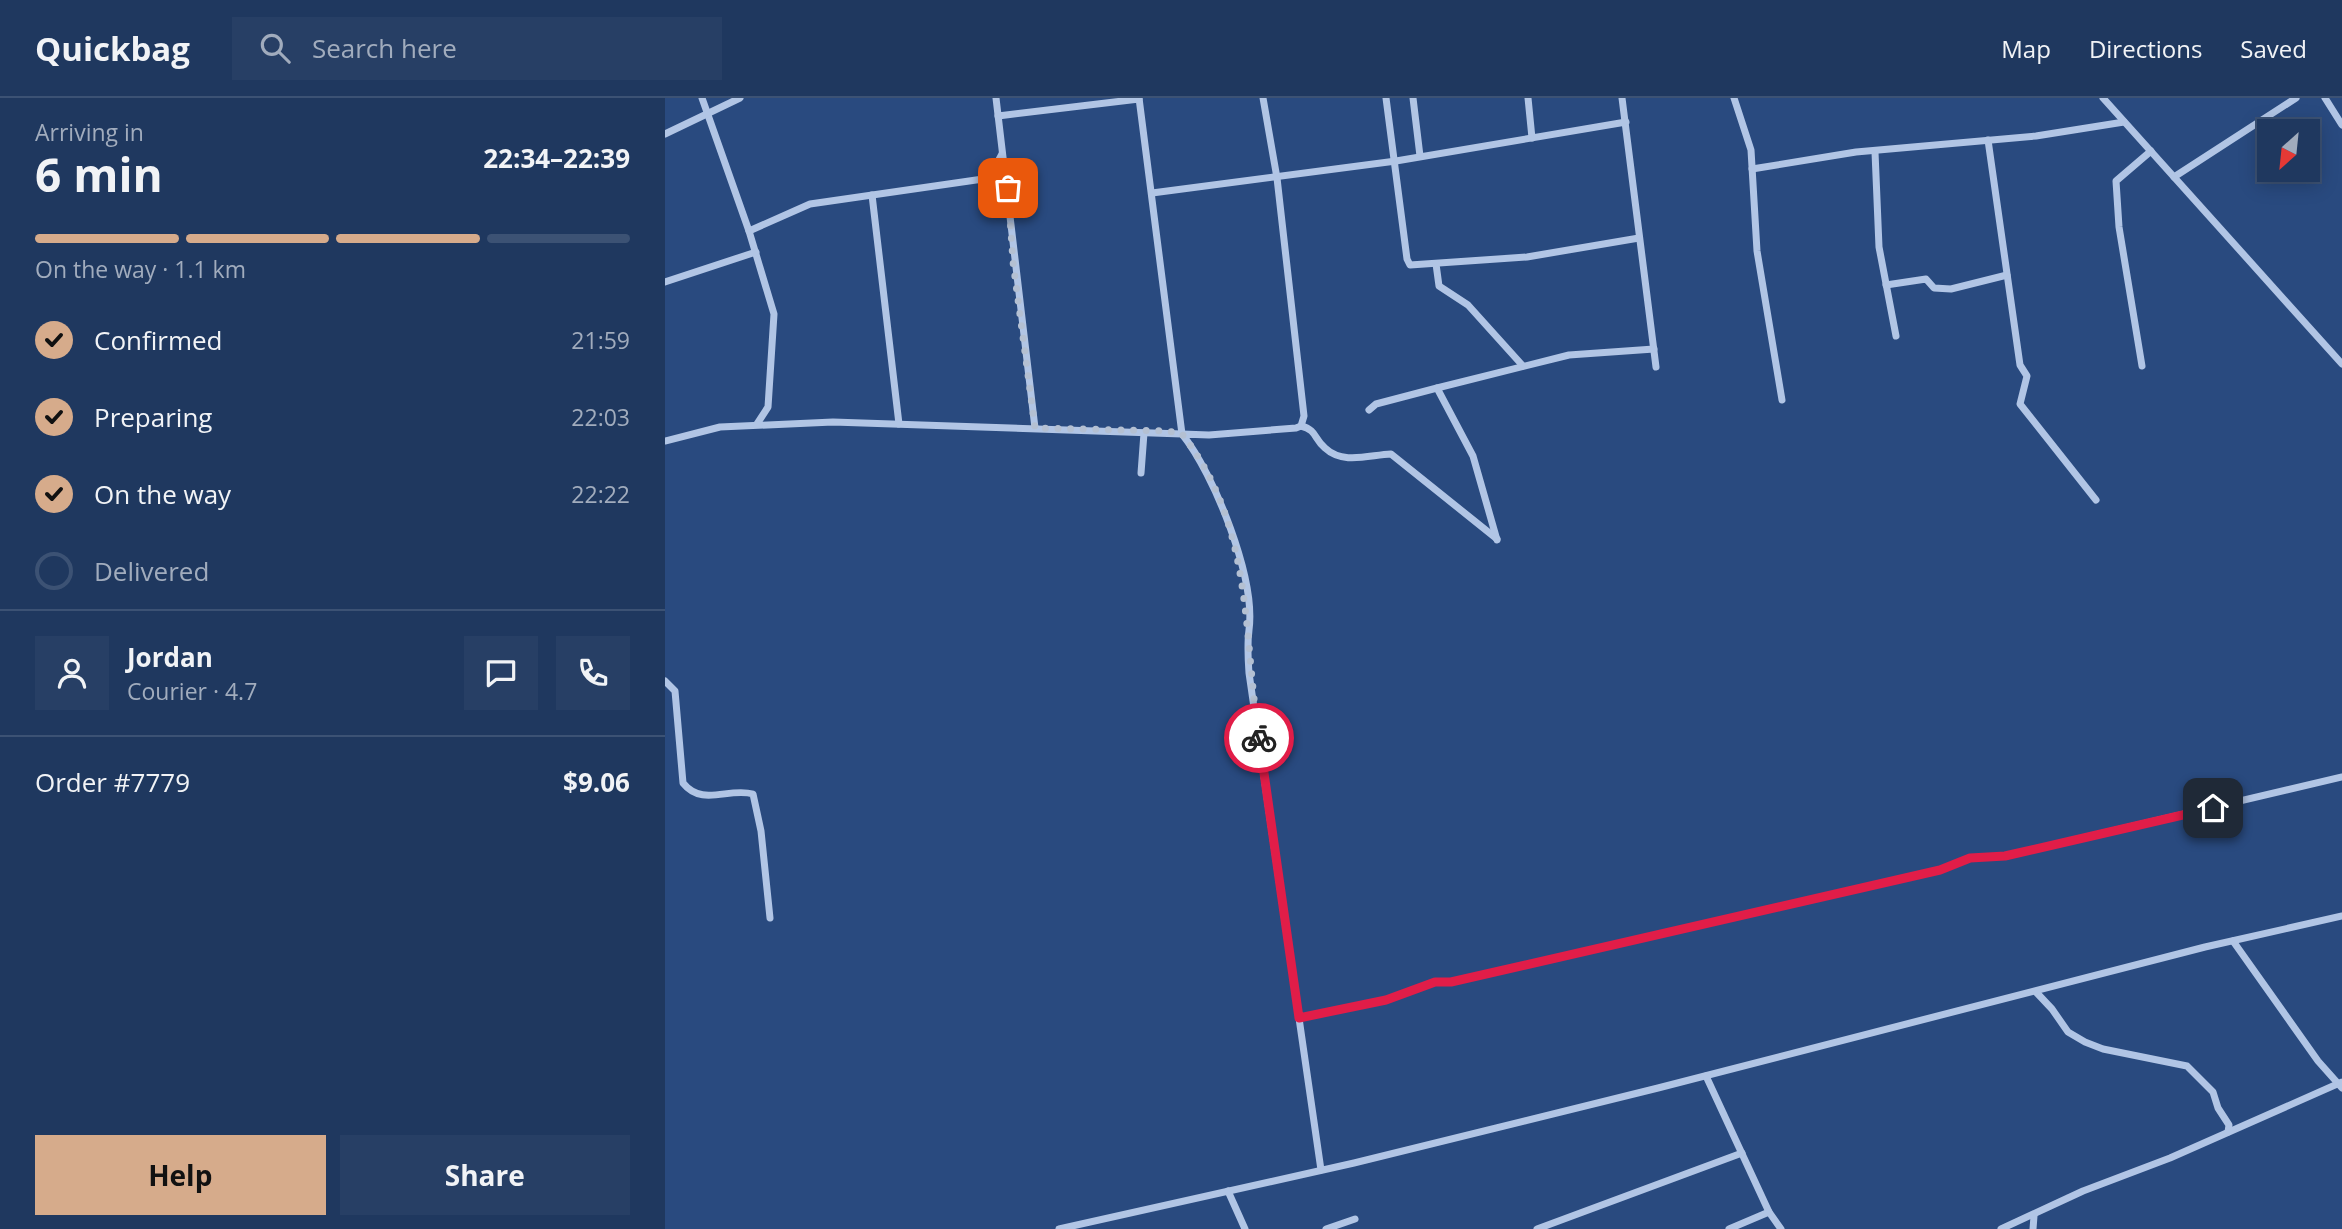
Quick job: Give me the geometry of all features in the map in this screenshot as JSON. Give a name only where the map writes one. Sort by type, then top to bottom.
[{"type":"street","points":[[702,98],[749,231],[774,314],[775,332],[768,407],[757,424]]},
{"type":"street","points":[[665,134],[740,98]]},
{"type":"street","points":[[996,98],[1008,188],[1013,262],[1035,428]]},
{"type":"street","points":[[998,116],[1139,98],[1182,434],[1199,455],[1232,530],[1240,559],[1249,630],[1249,673],[1321,1170]]},
{"type":"street","points":[[1263,98],[1277,178],[1304,416],[1301,426]]},
{"type":"street","points":[[1386,98],[1407,259],[1410,265],[1527,257],[1639,238]]},
{"type":"street","points":[[1413,98],[1420,156]]},
{"type":"street","points":[[1528,98],[1532,138]]},
{"type":"street","points":[[1622,98],[1657,367]]},
{"type":"street","points":[[1734,98],[1747,132],[1757,250],[1782,400]]},
{"type":"street","points":[[2103,98],[2342,364]]},
{"type":"street","points":[[2174,177],[2296,98]]},
{"type":"street","points":[[2325,98],[2342,125]]},
{"type":"street","points":[[1153,193],[1396,161],[1626,122]]},
{"type":"street","points":[[1752,169],[2125,122]]},
{"type":"street","points":[[1988,140],[2020,365],[2027,376],[2020,404],[2096,500]]},
{"type":"street","points":[[2142,366],[2119,227],[2116,181],[2151,151]]},
{"type":"street","points":[[1875,152],[1879,247],[1896,336]]},
{"type":"street","points":[[983,178],[994,169],[1003,153]]},
{"type":"street","points":[[749,231],[802,206],[983,178],[1008,188]]},
{"type":"street","points":[[872,195],[899,424]]},
{"type":"street","points":[[665,282],[756,252]]},
{"type":"street","points":[[1436,264],[1439,286],[1468,305],[1523,366]]},
{"type":"street","points":[[1886,285],[1926,279],[1934,288],[1951,289],[2007,275]]},
{"type":"street","points":[[1369,410],[1376,404],[1574,355],[1654,349]]},
{"type":"street","points":[[665,441],[720,427],[833,422],[1144,433],[1168,431],[1209,435],[1301,426],[1313,430],[1326,449],[1345,459],[1391,454],[1497,540],[1473,456],[1437,388]]},
{"type":"street","points":[[1141,473],[1144,433]]},
{"type":"street","points":[[665,681],[675,691],[683,783],[690,791],[701,796],[741,790],[753,794],[761,831],[770,918]]},
{"type":"street","points":[[1299,1018],[1386,1000],[1435,982],[1451,982],[1940,870],[1970,858],[2005,856],[2342,778]]},
{"type":"street","points":[[1059,1229],[1321,1170],[2342,916]]},
{"type":"street","points":[[2001,1229],[2034,1216],[2093,1186],[2170,1158],[2341,1085],[2233,941]]},
{"type":"street","points":[[2036,992],[2068,1032],[2085,1042],[2102,1049],[2187,1066],[2216,1097],[2218,1108],[2229,1125],[2228,1132]]},
{"type":"street","points":[[1706,1076],[1769,1212],[1781,1229]]},
{"type":"street","points":[[1537,1229],[1742,1153]]},
{"type":"street","points":[[1228,1191],[1245,1229]]},
{"type":"street","points":[[1729,1229],[1769,1212]]},
{"type":"street","points":[[2033,1229],[2034,1216]]},
{"type":"street","points":[[1326,1229],[1355,1219]]},
{"type":"way so far","points":[[1008,188],[1013,262],[1035,428],[1144,433],[1168,431],[1182,434],[1199,455],[1232,530],[1240,559],[1249,630],[1249,673],[1259,738]]},
{"type":"route","points":[[1259,738],[1299,1018],[1386,1000],[1435,982],[1451,982],[1940,870],[1970,858],[2005,856],[2213,808]]}]
